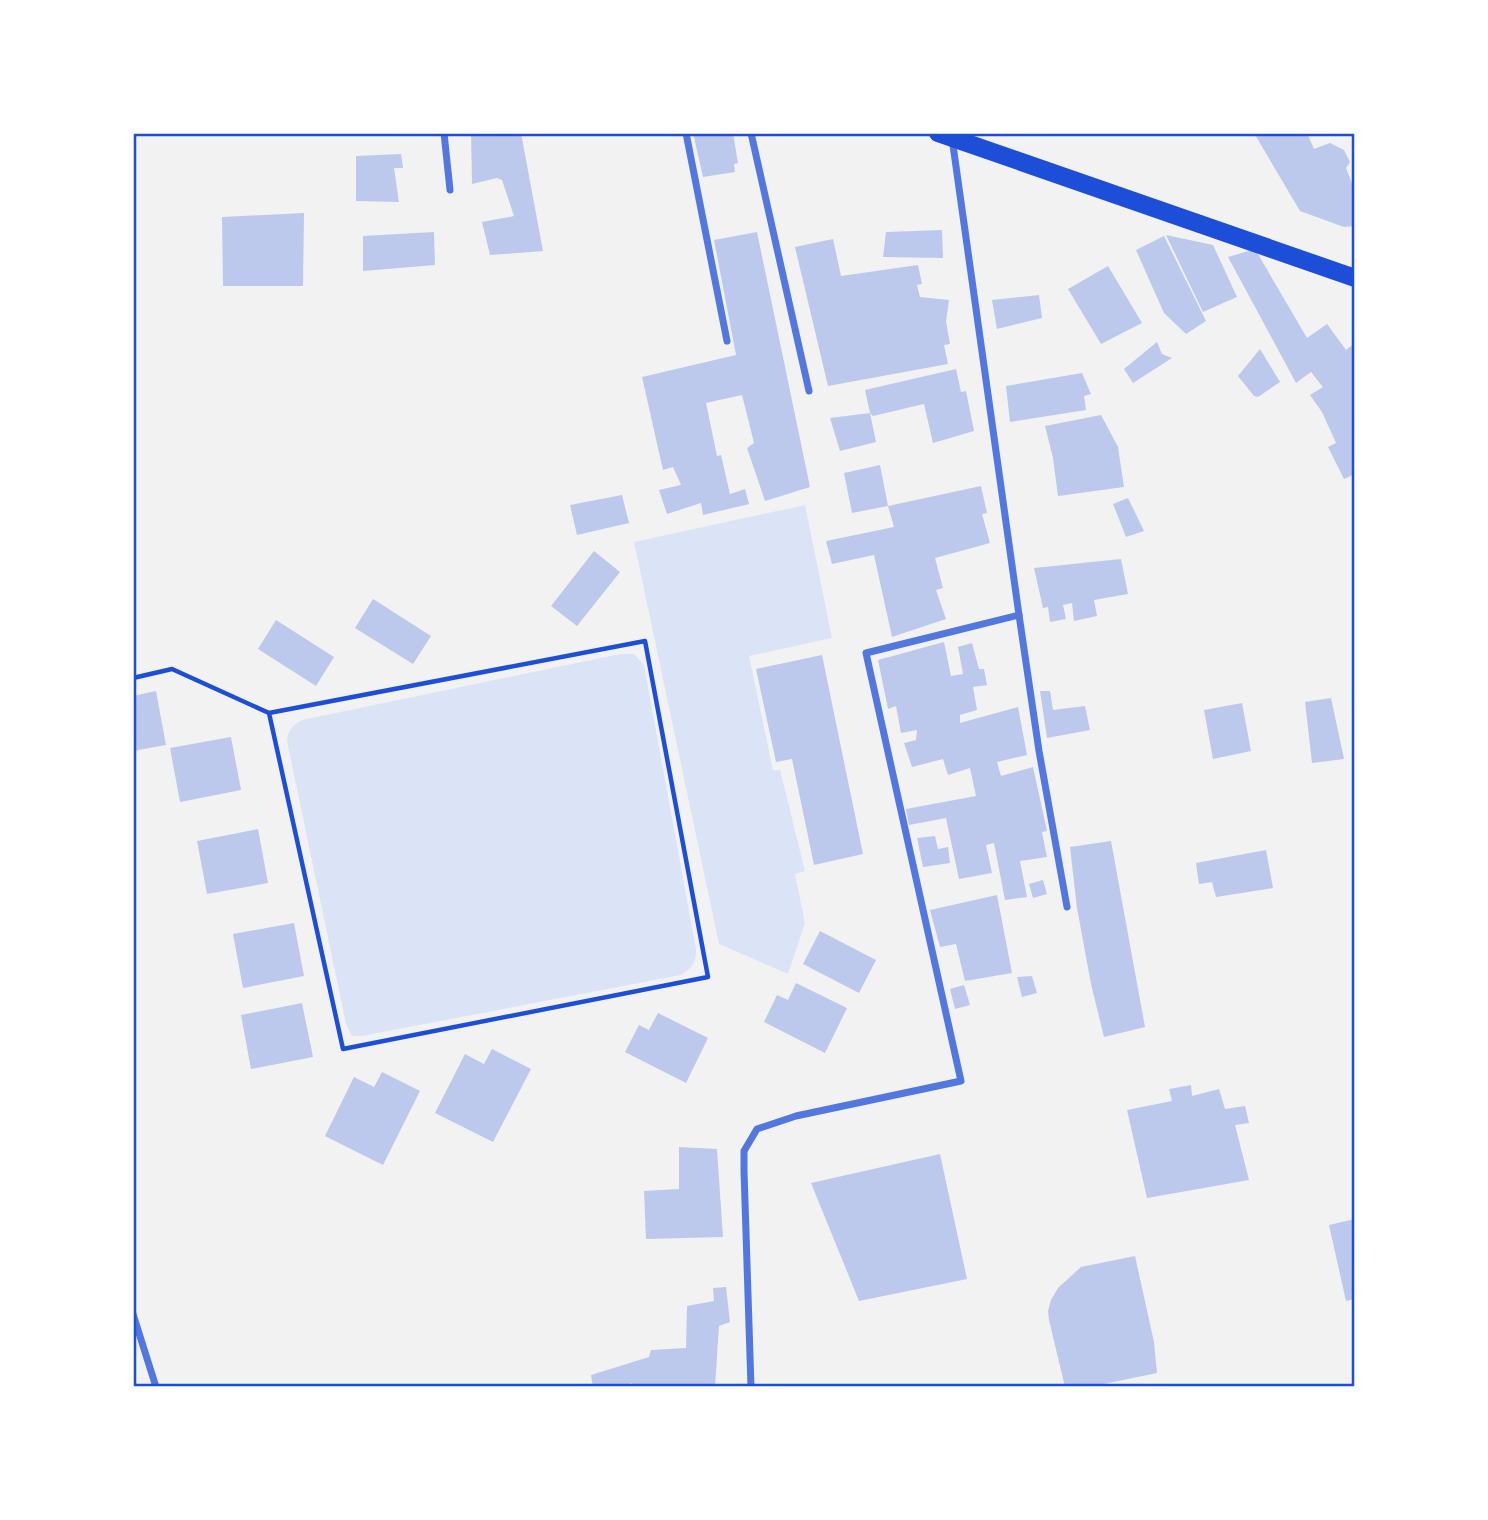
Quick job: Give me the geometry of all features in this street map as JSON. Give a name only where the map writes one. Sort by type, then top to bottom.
[{"type":"main road","points":[[945,135],[1355,278]]},
{"type":"street","points":[[443,133],[450,190]]},
{"type":"street","points":[[686,133],[727,341]]},
{"type":"street","points":[[751,133],[808,391]]},
{"type":"street","points":[[945,135],[1039,751],[1067,906]]},
{"type":"street","points":[[751,1387],[744,1151],[757,1129],[796,1116],[961,1081],[866,653],[1018,615]]},
{"type":"street","points":[[133,1314],[156,1387]]},
{"type":"path","points":[[133,678],[172,669],[269,713],[645,641],[708,977],[342,1049],[269,713]]},
{"type":"shaded area","points":[[805,505],[832,638],[749,656],[773,770],[780,770],[805,871],[795,874],[805,923],[788,974],[719,944],[634,542]]},
{"type":"shaded area","points":[[620,654],[634,654],[644,665],[696,949],[693,964],[681,975],[352,1036],[346,1024],[287,741],[292,728],[302,720]]},
{"type":"building","points":[[471,133],[521,133],[543,251],[490,255],[482,222],[514,216],[502,180],[497,178],[472,184]]},
{"type":"building","points":[[693,133],[733,133],[738,163],[734,164],[735,172],[703,177]]},
{"type":"building","points":[[1254,133],[1307,133],[1314,149],[1330,143],[1344,150],[1350,162],[1346,168],[1355,191],[1355,226],[1344,227],[1300,211]]},
{"type":"building","points":[[401,154],[403,168],[394,168],[399,202],[356,201],[356,156]]},
{"type":"building","points":[[304,213],[303,286],[223,286],[222,217]]},
{"type":"building","points":[[942,230],[943,258],[883,257],[886,232]]},
{"type":"building","points":[[434,232],[435,265],[363,271],[363,236]]},
{"type":"building","points":[[757,232],[810,487],[765,501],[747,448],[754,443],[742,395],[706,403],[717,456],[721,455],[730,494],[745,489],[749,504],[703,515],[701,503],[667,514],[659,490],[681,485],[673,467],[663,470],[642,377],[736,355],[714,240]]},
{"type":"building","points":[[1166,235],[1213,245],[1237,297],[1203,312]]},
{"type":"building","points":[[1164,236],[1206,321],[1186,334],[1164,313],[1136,250]]},
{"type":"building","points":[[833,239],[841,276],[918,265],[922,284],[917,285],[920,297],[949,300],[946,322],[950,344],[944,345],[948,364],[828,386],[795,247]]},
{"type":"building","points":[[1255,249],[1307,338],[1327,324],[1346,350],[1355,343],[1355,474],[1344,479],[1328,447],[1336,443],[1322,412],[1310,395],[1323,387],[1311,372],[1296,383],[1228,257]]},
{"type":"building","points":[[1108,266],[1142,323],[1101,344],[1068,289]]},
{"type":"building","points":[[1039,295],[1042,318],[997,329],[992,300]]},
{"type":"building","points":[[1157,342],[1162,354],[1172,358],[1133,383],[1124,369]]},
{"type":"building","points":[[1260,349],[1280,382],[1258,397],[1254,396],[1238,376]]},
{"type":"building","points":[[956,369],[961,392],[966,391],[974,431],[933,443],[924,404],[873,416],[870,413],[865,390]]},
{"type":"building","points":[[1082,373],[1091,394],[1084,396],[1086,410],[1010,422],[1006,386]]},
{"type":"building","points":[[870,413],[876,442],[840,451],[830,418]]},
{"type":"building","points":[[1101,415],[1118,447],[1124,487],[1058,496],[1045,426]]},
{"type":"building","points":[[880,465],[888,506],[852,513],[844,473]]},
{"type":"building","points":[[981,486],[987,513],[982,514],[990,543],[935,558],[943,588],[936,590],[946,619],[892,637],[874,555],[832,564],[826,541],[894,527],[888,506]]},
{"type":"building","points":[[622,495],[629,523],[577,535],[570,505]]},
{"type":"building","points":[[1128,498],[1144,531],[1126,537],[1113,504]]},
{"type":"building","points":[[594,551],[620,572],[577,626],[551,606]]},
{"type":"building","points":[[1121,559],[1128,594],[1094,600],[1097,616],[1074,621],[1072,603],[1063,605],[1066,619],[1050,622],[1048,607],[1043,608],[1034,568]]},
{"type":"building","points":[[373,599],[431,636],[413,664],[355,628]]},
{"type":"building","points":[[276,620],[334,657],[316,686],[258,649]]},
{"type":"building","points":[[944,642],[951,676],[963,674],[958,647],[972,643],[979,669],[984,669],[987,685],[973,687],[977,710],[960,715],[960,723],[1018,707],[1027,755],[997,762],[1001,776],[1033,767],[1047,831],[1042,832],[1047,857],[1020,861],[1027,897],[1005,900],[994,843],[986,845],[992,873],[959,879],[946,818],[909,825],[906,809],[976,796],[970,768],[948,775],[943,759],[912,767],[904,743],[916,740],[917,730],[901,733],[896,706],[888,709],[878,660]]},
{"type":"building","points":[[822,655],[863,854],[814,865],[792,759],[776,762],[756,669]]},
{"type":"building","points":[[156,691],[166,745],[133,751],[133,696]]},
{"type":"building","points":[[1040,691],[1050,691],[1053,710],[1085,706],[1090,730],[1047,738]]},
{"type":"building","points":[[1331,698],[1344,759],[1312,763],[1305,702]]},
{"type":"building","points":[[1242,703],[1251,751],[1213,759],[1204,710]]},
{"type":"building","points":[[231,737],[241,790],[180,802],[170,748]]},
{"type":"building","points":[[258,829],[268,883],[207,894],[197,841]]},
{"type":"building","points":[[935,836],[938,849],[948,847],[950,863],[923,867],[917,838]]},
{"type":"building","points":[[1111,841],[1145,1027],[1104,1037],[1077,908],[1070,847]]},
{"type":"building","points":[[1266,850],[1273,888],[1216,897],[1212,882],[1199,884],[1196,863]]},
{"type":"building","points":[[1043,880],[1047,894],[1033,898],[1029,884]]},
{"type":"building","points":[[997,895],[1012,973],[965,981],[956,944],[940,947],[930,910]]},
{"type":"building","points":[[294,923],[304,976],[243,988],[233,934]]},
{"type":"building","points":[[820,931],[876,960],[859,993],[803,964]]},
{"type":"building","points":[[1032,976],[1037,993],[1022,997],[1017,977]]},
{"type":"building","points":[[796,983],[847,1008],[825,1053],[764,1022],[777,995],[788,1000]]},
{"type":"building","points":[[964,985],[970,1005],[955,1009],[950,989]]},
{"type":"building","points":[[302,1003],[313,1057],[251,1069],[241,1015]]},
{"type":"building","points":[[658,1013],[708,1038],[686,1083],[625,1052],[639,1025],[649,1030]]},
{"type":"building","points":[[492,1049],[531,1069],[493,1142],[435,1113],[465,1054],[484,1064]]},
{"type":"building","points":[[382,1072],[420,1091],[383,1165],[325,1136],[354,1077],[374,1087]]},
{"type":"building","points":[[1191,1085],[1192,1096],[1219,1089],[1225,1109],[1245,1106],[1249,1123],[1235,1125],[1249,1180],[1147,1198],[1127,1110],[1172,1101],[1169,1089]]},
{"type":"building","points":[[679,1147],[717,1149],[723,1237],[646,1239],[644,1191],[679,1189]]},
{"type":"building","points":[[940,1154],[967,1279],[859,1301],[811,1183]]},
{"type":"building","points":[[1355,1219],[1355,1299],[1346,1301],[1329,1225]]},
{"type":"building","points":[[1135,1256],[1154,1342],[1157,1373],[1089,1387],[1065,1387],[1049,1320],[1051,1300],[1058,1288],[1081,1267]]},
{"type":"building","points":[[726,1287],[730,1322],[719,1326],[715,1387],[632,1387],[632,1383],[621,1387],[593,1387],[591,1375],[649,1357],[651,1350],[686,1348],[687,1306],[714,1301],[713,1288]]}]
